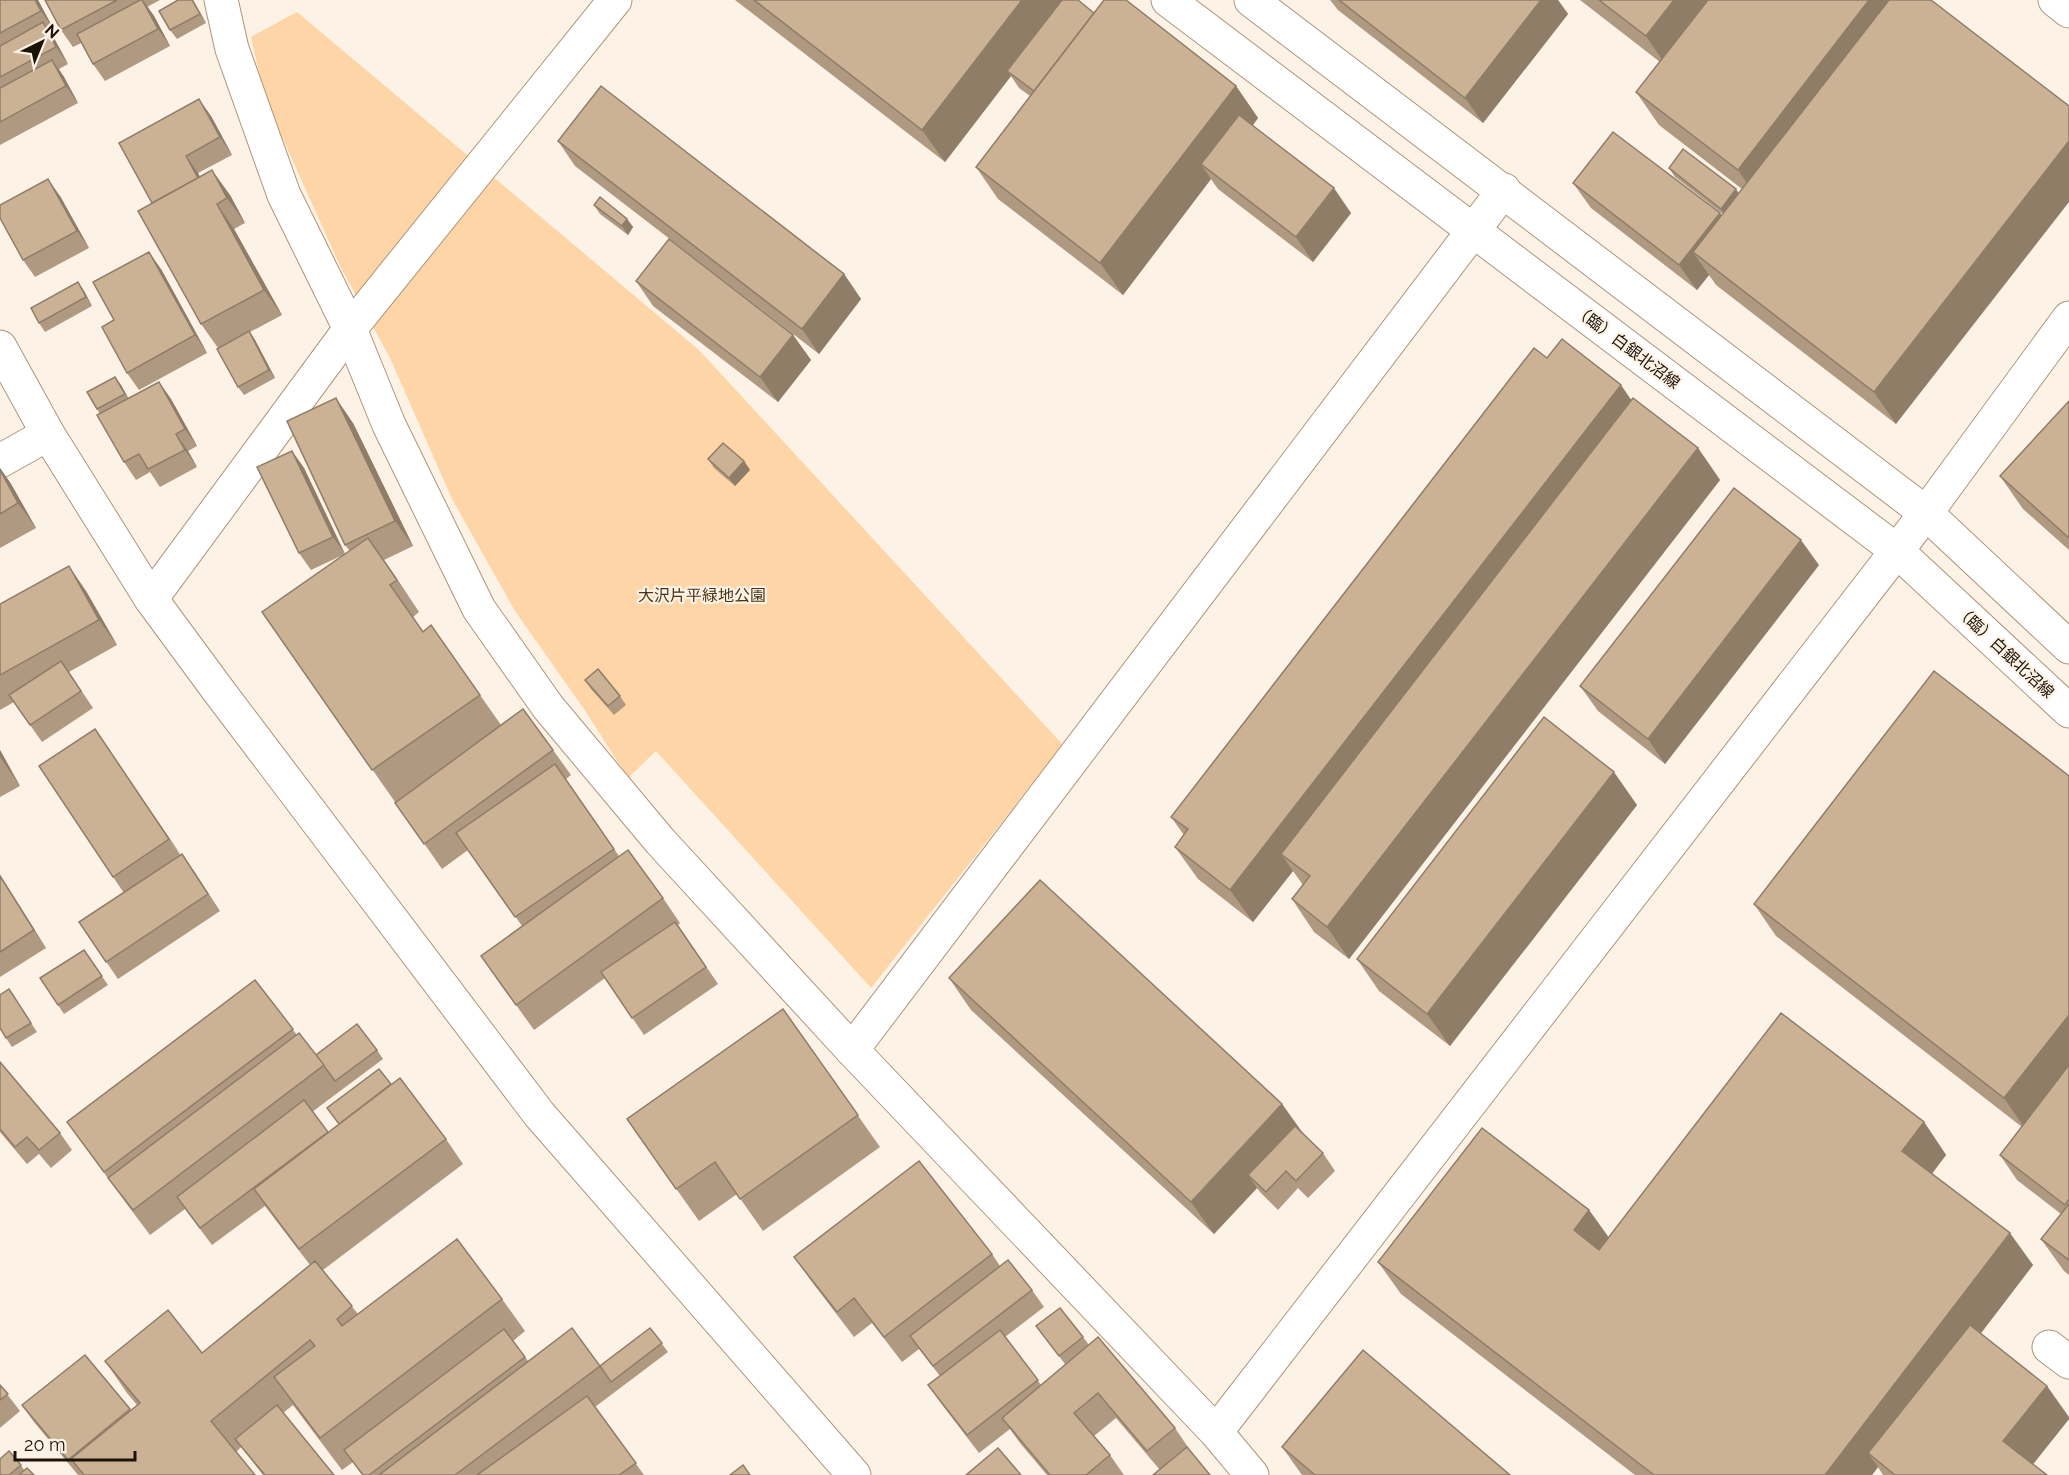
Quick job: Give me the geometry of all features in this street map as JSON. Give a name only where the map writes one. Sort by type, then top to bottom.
[{"type":"street","points":[[221,0],[232,49],[284,195],[350,329],[389,425],[479,609],[548,707],[660,841],[852,1050],[1215,1432],[1252,1475]]},
{"type":"street","points":[[151,599],[350,329],[615,0]]},
{"type":"street","name":"（臨）白銀北沼線","points":[[1168,0],[1896,550],[2069,711]]},
{"type":"street","points":[[1251,0],[1504,190],[1926,513],[2069,647]]},
{"type":"street","points":[[2055,0],[2069,10]]},
{"type":"street","points":[[852,1050],[1504,190]]},
{"type":"street","points":[[1215,1432],[1926,513],[2069,318]]},
{"type":"street","points":[[0,347],[48,434],[151,599],[539,1114],[854,1475]]},
{"type":"street","points":[[0,460],[48,434]]},
{"type":"green space","name":"大沢片平緑地公園","points":[[297,12],[699,350],[1063,745],[871,988],[656,751],[628,778],[586,712],[515,611],[452,499],[390,358],[340,266],[265,99],[251,37]]},
{"type":"building","points":[[0,0],[35,0],[41,11],[0,33]]},
{"type":"building","points":[[45,0],[117,0],[61,30]]},
{"type":"building","points":[[140,0],[158,29],[93,64],[77,34]]},
{"type":"building","points":[[178,0],[192,0],[200,14],[170,30],[159,11]]},
{"type":"building","points":[[754,0],[1022,0],[922,130]]},
{"type":"building","points":[[1062,0],[1078,0],[1094,13],[1034,91],[1007,71]]},
{"type":"building","points":[[1104,0],[1126,0],[1236,86],[1100,263],[976,167]]},
{"type":"building","points":[[1339,0],[1541,0],[1465,98]]},
{"type":"building","points":[[1599,0],[1674,0],[1646,36]]},
{"type":"building","points":[[1708,0],[1869,0],[1738,170],[1636,92]]},
{"type":"building","points":[[1889,0],[1931,0],[2069,106],[2069,141],[1874,392],[1693,252]]},
{"type":"building","points":[[43,22],[56,47],[0,77],[0,46]]},
{"type":"building","points":[[52,60],[66,86],[0,122],[0,88]]},
{"type":"building","points":[[601,86],[844,274],[802,329],[558,141]]},
{"type":"building","points":[[199,99],[220,137],[186,156],[198,178],[152,203],[119,143]]},
{"type":"building","points":[[1239,115],[1334,188],[1296,237],[1201,164]]},
{"type":"building","points":[[1613,132],[1720,213],[1679,265],[1573,183]]},
{"type":"building","points":[[1683,149],[1736,189],[1721,209],[1669,168]]},
{"type":"building","points":[[212,170],[227,198],[217,204],[264,290],[201,324],[138,211]]},
{"type":"building","points":[[48,179],[77,231],[23,260],[0,218],[0,205]]},
{"type":"building","points":[[600,197],[627,219],[622,226],[594,205]]},
{"type":"building","points":[[669,239],[793,335],[760,377],[636,281]]},
{"type":"building","points":[[149,252],[195,335],[127,373],[102,327],[114,320],[93,282]]},
{"type":"building","points":[[78,282],[86,297],[39,323],[31,308]]},
{"type":"building","points":[[249,331],[269,370],[238,387],[217,349]]},
{"type":"building","points":[[1562,339],[1621,385],[1230,890],[1175,847],[1188,829],[1171,817],[1534,348],[1547,358]]},
{"type":"building","points":[[115,377],[125,394],[97,409],[87,392]]},
{"type":"building","points":[[159,382],[185,429],[176,434],[185,450],[148,469],[139,454],[124,462],[97,415]]},
{"type":"building","points":[[336,398],[395,521],[345,545],[287,421]]},
{"type":"building","points":[[1633,398],[1698,448],[1327,927],[1292,899],[1310,876],[1281,854]]},
{"type":"building","points":[[2069,401],[2069,538],[2000,476]]},
{"type":"building","points":[[723,443],[744,461],[729,478],[708,459]]},
{"type":"building","points":[[292,451],[333,537],[299,553],[257,467]]},
{"type":"building","points":[[0,470],[18,503],[0,514]]},
{"type":"building","points":[[1734,488],[1801,540],[1648,739],[1580,686]]},
{"type":"building","points":[[368,538],[397,580],[390,585],[423,632],[431,625],[480,695],[372,770],[262,612]]},
{"type":"building","points":[[69,566],[99,620],[0,675],[0,604]]},
{"type":"building","points":[[61,661],[81,691],[30,725],[9,695]]},
{"type":"building","points":[[598,669],[620,696],[608,706],[585,680]]},
{"type":"building","points":[[1934,671],[2069,776],[2069,1015],[2004,1098],[1754,904]]},
{"type":"building","points":[[523,709],[553,750],[424,844],[395,803]]},
{"type":"building","points":[[1544,717],[1614,772],[1427,1014],[1357,959]]},
{"type":"building","points":[[95,729],[169,839],[113,877],[39,766]]},
{"type":"building","points":[[555,764],[614,849],[515,917],[456,833]]},
{"type":"building","points":[[628,850],[663,898],[516,1005],[481,956]]},
{"type":"building","points":[[182,854],[208,894],[106,962],[79,922]]},
{"type":"building","points":[[0,876],[34,930],[0,952]]},
{"type":"building","points":[[1040,880],[1282,1104],[1191,1202],[949,978]]},
{"type":"building","points":[[675,922],[706,967],[632,1018],[601,972]]},
{"type":"building","points":[[84,950],[102,976],[58,1005],[40,978]]},
{"type":"building","points":[[255,980],[293,1029],[104,1172],[67,1122]]},
{"type":"building","points":[[9,989],[31,1023],[6,1038],[0,1028],[0,995]]},
{"type":"building","points":[[783,1009],[858,1115],[740,1199],[715,1162],[676,1189],[627,1119]]},
{"type":"building","points":[[1781,1013],[1924,1122],[1902,1151],[2010,1233],[1825,1475],[1654,1475],[1378,1262],[1482,1128],[1589,1210],[1574,1230],[1599,1250]]},
{"type":"building","points":[[357,1024],[377,1050],[335,1081],[316,1055]]},
{"type":"building","points":[[299,1033],[324,1065],[133,1210],[108,1178]]},
{"type":"building","points":[[0,1062],[60,1133],[39,1150],[27,1137],[15,1147],[0,1129]]},
{"type":"building","points":[[2069,1065],[2069,1199],[2065,1205],[2000,1155]]},
{"type":"building","points":[[379,1069],[391,1084],[339,1124],[327,1108]]},
{"type":"building","points":[[400,1078],[446,1139],[299,1249],[254,1189]]},
{"type":"building","points":[[304,1100],[328,1132],[200,1228],[177,1197]]},
{"type":"building","points":[[1295,1126],[1323,1153],[1296,1181],[1286,1171],[1266,1192],[1248,1175]]},
{"type":"building","points":[[919,1161],[992,1254],[884,1337],[854,1298],[837,1312],[794,1257]]},
{"type":"building","points":[[2069,1204],[2069,1260],[2041,1239]]},
{"type":"building","points":[[457,1239],[502,1299],[320,1438],[274,1377],[315,1346],[310,1340],[211,1421],[255,1475],[84,1475],[71,1459],[140,1403],[105,1361],[168,1310],[202,1353],[315,1261],[352,1306],[337,1319],[342,1326]]},
{"type":"building","points":[[1008,1260],[1032,1290],[933,1366],[910,1336]]},
{"type":"building","points":[[1060,1308],[1083,1337],[1059,1356],[1036,1326]]},
{"type":"building","points":[[1970,1325],[2047,1386],[2003,1441],[2047,1475],[1895,1475],[1868,1453]]},
{"type":"building","points":[[572,1328],[600,1366],[455,1475],[379,1475]]},
{"type":"building","points":[[650,1328],[662,1343],[611,1382],[600,1366]]},
{"type":"building","points":[[504,1329],[525,1357],[369,1475],[363,1475],[344,1450]]},
{"type":"building","points":[[1000,1330],[1038,1380],[967,1435],[928,1385]]},
{"type":"building","points":[[1098,1337],[1175,1428],[1147,1451],[1098,1393],[1074,1413],[1110,1455],[1086,1475],[1050,1475],[1002,1418]]},
{"type":"building","points":[[1363,1350],[1510,1475],[1315,1475],[1282,1447]]},
{"type":"building","points":[[85,1355],[130,1409],[68,1460],[22,1405]]},
{"type":"building","points":[[0,1385],[8,1394],[0,1400]]},
{"type":"building","points":[[587,1396],[636,1463],[619,1475],[477,1475]]},
{"type":"building","points":[[277,1405],[334,1475],[265,1475],[235,1439]]},
{"type":"building","points":[[1187,1447],[1210,1475],[1153,1475]]},
{"type":"building","points":[[998,1448],[1021,1475],[966,1475]]},
{"type":"building","points":[[9,1451],[21,1465],[9,1475],[0,1475],[0,1459]]},
{"type":"building","points":[[743,1465],[750,1475],[730,1475]]},
{"type":"building","points":[[27,1468],[34,1475],[19,1475]]}]
